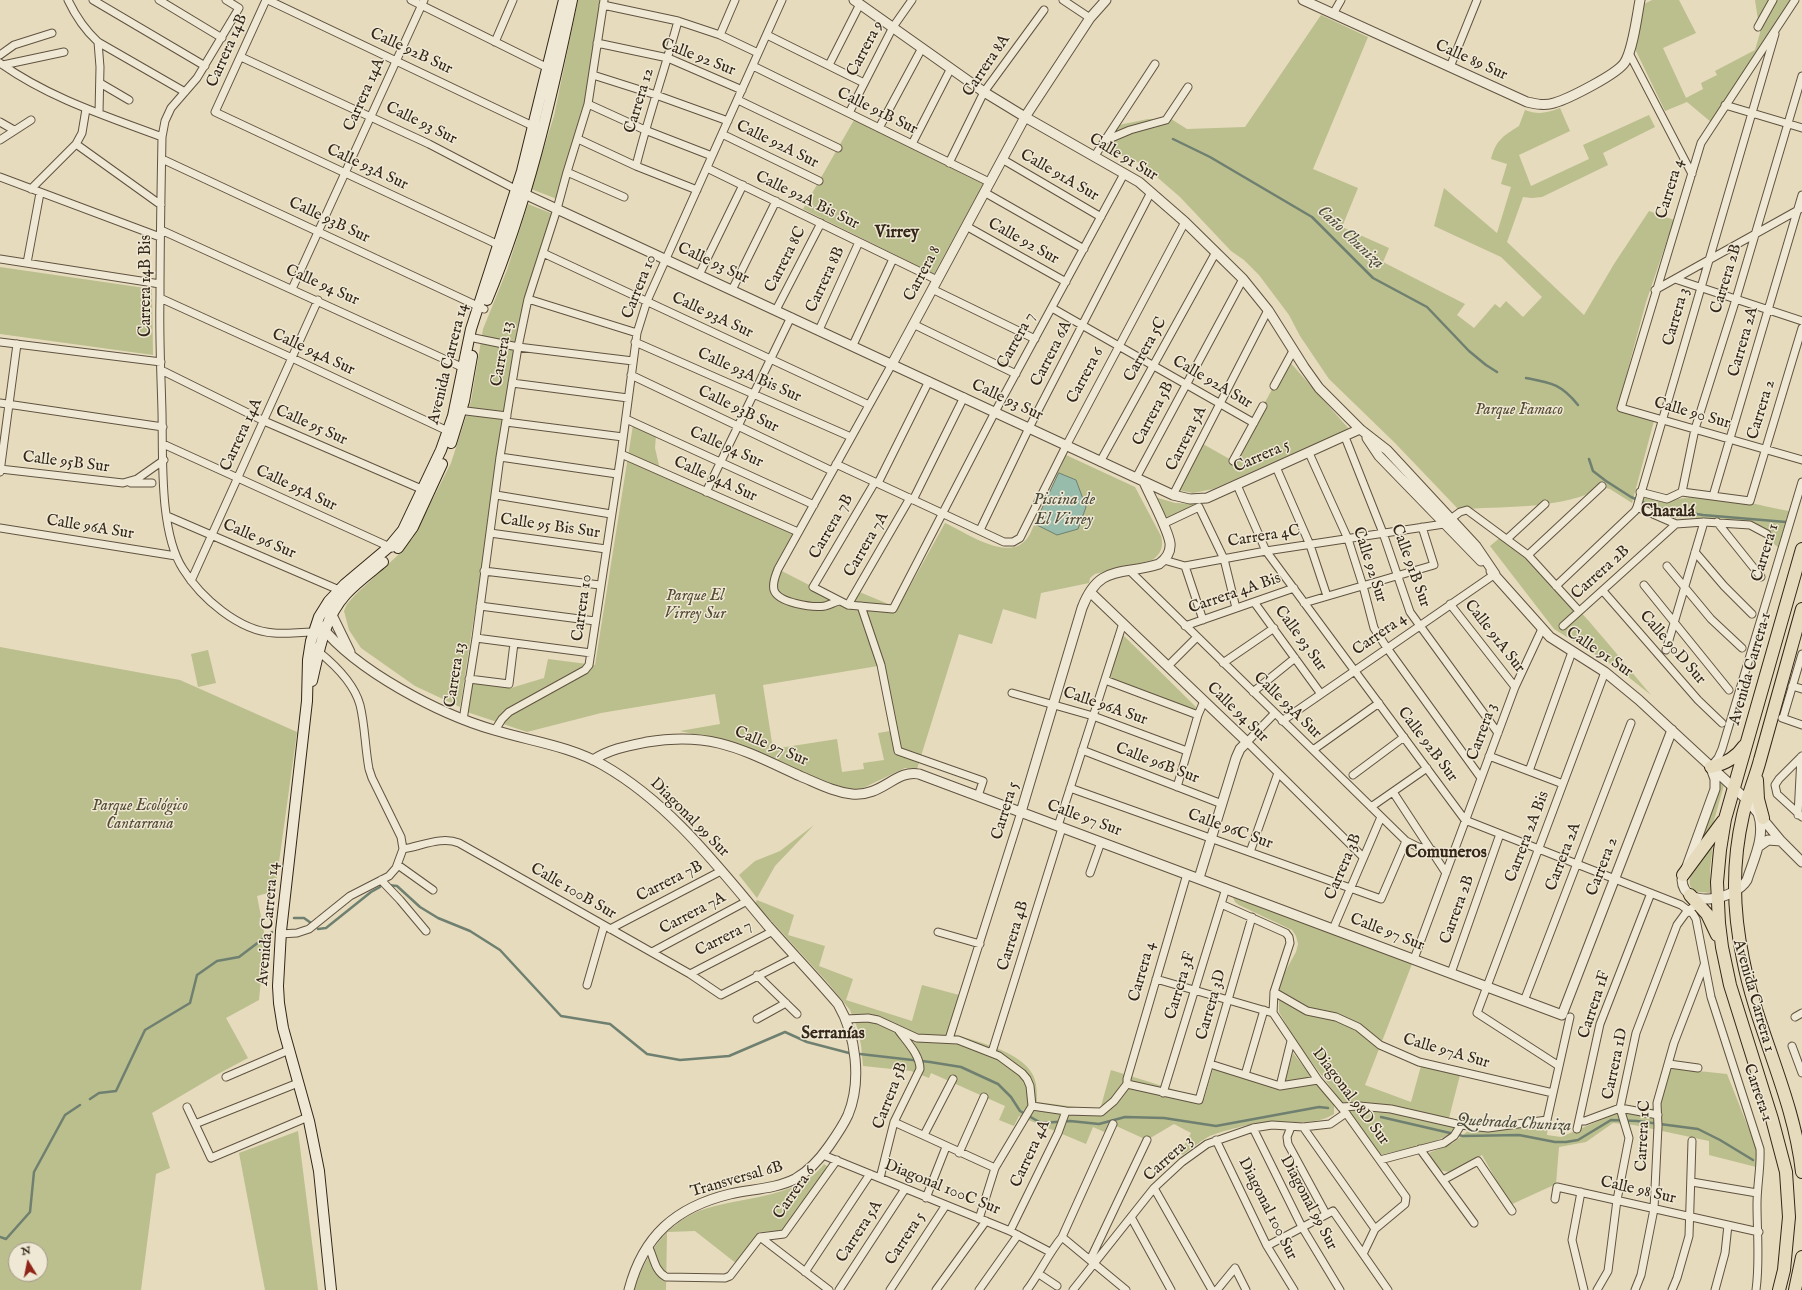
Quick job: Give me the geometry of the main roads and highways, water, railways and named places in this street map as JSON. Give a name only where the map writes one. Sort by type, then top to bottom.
[{"type":"highway","name":"Avenida Carrera 1","points":[[1779,1290],[1784,1270],[1788,1223],[1786,1172],[1772,1120],[1730,985],[1722,947],[1718,898],[1718,866],[1725,819],[1802,549]]},
{"type":"highway","name":"Avenida Carrera 1","points":[[1801,1160],[1790,1115],[1746,974],[1739,937],[1736,891],[1737,845],[1747,800],[1797,644],[1802,609]]},
{"type":"highway","points":[[1711,767],[1734,758],[1740,752],[1748,738]]},
{"type":"highway","points":[[1759,762],[1757,790],[1760,814]]},
{"type":"highway","points":[[1684,875],[1725,819]]},
{"type":"highway","points":[[1690,895],[1694,908],[1711,923],[1722,947]]},
{"type":"highway","points":[[1795,1290],[1801,1274],[1802,1257]]},
{"type":"main road","name":"Avenida Carrera 14","points":[[552,70],[564,0]]},
{"type":"main road","name":"Avenida Carrera 14","points":[[307,701],[325,631],[332,615],[346,594],[393,549],[413,527],[426,491],[451,433],[458,410],[472,338],[520,192],[572,0]]},
{"type":"main road","name":"Avenida Carrera 14","points":[[331,1290],[319,1171],[308,1117],[289,1050],[279,1003],[278,960],[280,934],[307,701],[308,660],[313,632],[324,607],[339,590],[393,549]]},
{"type":"water","name":"Piscina de El Virrey","points":[[1059,473],[1076,480],[1086,507],[1078,529],[1057,535],[1035,524]]},
{"type":"waterway","name":"Caño Chuniza","points":[[1173,139],[1210,157],[1312,217],[1373,278],[1427,307],[1469,351],[1497,372]]},
{"type":"waterway","name":"Caño Chuniza","points":[[1526,378],[1543,381],[1561,389],[1578,405]]},
{"type":"waterway","name":"Caño Chuniza","points":[[1589,459],[1593,471],[1606,481],[1631,497],[1653,507],[1703,515],[1786,522]]},
{"type":"waterway","name":"Quebrada Chuniza","points":[[388,885],[397,886],[420,907],[438,918],[470,931],[500,950],[561,1016],[610,1024],[647,1054],[680,1060],[729,1056],[785,1032],[807,1042],[849,1053]]},
{"type":"waterway","name":"Quebrada Chuniza","points":[[318,929],[326,928],[371,892],[380,887]]},
{"type":"waterway","name":"Quebrada Chuniza","points":[[294,918],[304,918],[311,923]]},
{"type":"waterway","name":"Quebrada Chuniza","points":[[90,1099],[99,1093],[116,1091],[145,1030],[190,1003],[197,975],[217,961],[239,957],[272,932]]},
{"type":"waterway","name":"Quebrada Chuniza","points":[[860,1054],[961,1067],[998,1084],[1011,1097],[1020,1111],[1041,1123],[1070,1121],[1099,1124],[1125,1117],[1164,1118],[1216,1126],[1319,1107],[1328,1108]]},
{"type":"waterway","name":"Quebrada Chuniza","points":[[0,1237],[6,1239],[30,1212],[34,1172],[65,1115],[80,1105]]},
{"type":"waterway","name":"Quebrada Chuniza","points":[[1381,1117],[1463,1136],[1519,1135],[1555,1142],[1578,1140],[1611,1120],[1637,1121],[1698,1129],[1720,1140],[1753,1160]]},
{"type":"district","name":"Virrey","points":[[897,234]]},
{"type":"district","name":"Charalá","points":[[1668,513]]},
{"type":"district","name":"Comuneros","points":[[1446,854]]},
{"type":"district","name":"Serranías","points":[[833,1035]]},
{"type":"park label","name":"Parque Famaco","points":[[1519,411]]},
{"type":"park label","name":"Parque El Virrey Sur","points":[[695,606]]},
{"type":"park label","name":"Parque Ecológico Cantarrana","points":[[140,816]]}]
